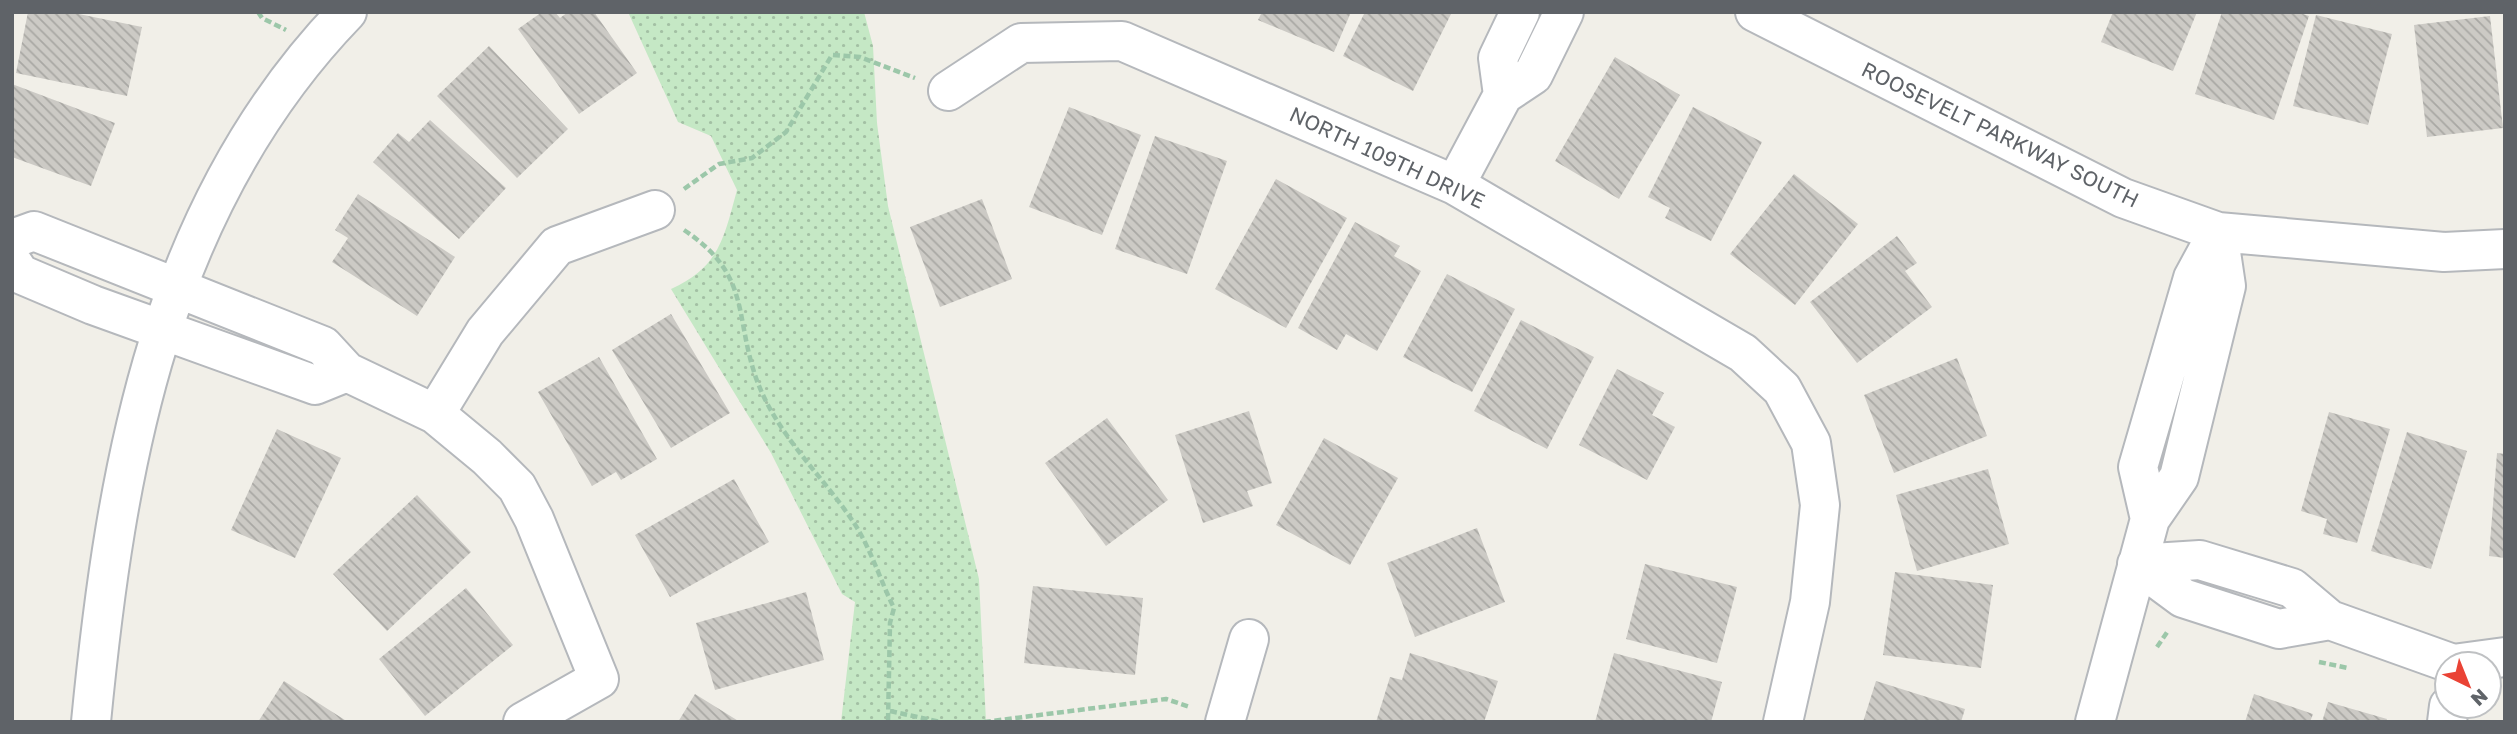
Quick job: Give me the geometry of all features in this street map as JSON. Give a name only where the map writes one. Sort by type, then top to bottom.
[{"type":"street","points":[[91,722],[104,586],[133,432],[162,329],[185,262],[222,184],[284,85],[347,12]]},
{"type":"street","points":[[1503,95],[1498,58],[1520,12]]},
{"type":"street","points":[[1455,185],[1503,95],[1533,75],[1564,12]]},
{"type":"street","name":"ROOSEVELT PARKWAY SOUTH","points":[[1755,12],[2123,198],[2218,232],[2444,252],[2505,249]]},
{"type":"street","name":"NORTH 109TH DRIVE","points":[[948,91],[1021,43],[1122,41],[1455,185],[1743,353],[1782,390],[1811,443],[1821,505],[1810,602],[1783,722]]},
{"type":"street","points":[[435,414],[485,332],[557,246],[654,210]]},
{"type":"street","points":[[12,239],[34,231],[323,346],[347,372],[435,414],[487,457],[517,488],[534,519],[599,679],[523,722]]},
{"type":"street","points":[[2095,722],[2150,519],[2138,467],[2193,278],[2218,232]]},
{"type":"street","points":[[12,262],[20,274],[315,385],[347,372]]},
{"type":"street","points":[[2137,564],[2183,598],[2279,629],[2330,620],[2454,664],[2505,657]]},
{"type":"street","points":[[1225,720],[1249,639]]},
{"type":"path","points":[[888,722],[890,622],[894,608],[853,522],[795,450],[757,379],[734,281],[702,242],[654,210],[719,164],[752,158],[786,132],[832,55],[860,57],[948,91]]},
{"type":"path","points":[[984,722],[1166,699],[1225,720]]},
{"type":"path","points":[[890,710],[941,722]]},
{"type":"green space","points":[[628,12],[864,12],[873,46],[877,123],[888,206],[979,579],[986,722],[841,722],[855,602],[842,594],[771,453],[671,289],[700,271],[718,249],[737,190],[711,136],[678,122]]},
{"type":"building","points":[[28,12],[69,12],[142,27],[127,96],[16,73]]},
{"type":"building","points":[[542,12],[555,12],[560,18],[568,12],[594,12],[637,73],[579,114],[518,29]]},
{"type":"building","points":[[1262,12],[1351,12],[1334,52],[1258,20]]},
{"type":"building","points":[[1365,12],[1452,12],[1413,91],[1343,56]]},
{"type":"building","points":[[2113,12],[2197,12],[2173,71],[2101,42]]},
{"type":"building","points":[[2222,12],[2297,12],[2309,16],[2274,120],[2195,94]]},
{"type":"building","points":[[2316,15],[2392,34],[2368,125],[2293,106]]},
{"type":"building","points":[[2490,16],[2503,128],[2427,137],[2414,25]]},
{"type":"building","points":[[489,46],[568,129],[517,178],[437,96]]},
{"type":"building","points":[[1615,57],[1680,95],[1619,199],[1555,161]]},
{"type":"building","points":[[12,84],[115,123],[91,186],[12,157]]},
{"type":"building","points":[[1069,107],[1141,135],[1102,235],[1029,207]]},
{"type":"building","points":[[1693,107],[1762,142],[1711,241],[1665,218],[1670,208],[1648,197]]},
{"type":"building","points":[[430,120],[506,188],[459,239],[373,162],[398,133],[409,142]]},
{"type":"building","points":[[1155,136],[1227,161],[1187,274],[1115,249]]},
{"type":"building","points":[[1794,174],[1858,224],[1795,305],[1730,254]]},
{"type":"building","points":[[1276,179],[1347,218],[1286,328],[1215,289]]},
{"type":"building","points":[[358,194],[455,257],[417,316],[332,262],[348,238],[335,230]]},
{"type":"building","points":[[982,199],[1012,279],[940,307],[910,227]]},
{"type":"building","points":[[1355,222],[1400,246],[1394,256],[1421,271],[1377,351],[1346,334],[1337,350],[1298,328]]},
{"type":"building","points":[[1897,236],[1917,263],[1905,271],[1932,307],[1857,363],[1810,302]]},
{"type":"building","points":[[1447,274],[1515,309],[1472,392],[1403,357]]},
{"type":"building","points":[[671,314],[730,413],[671,448],[612,350]]},
{"type":"building","points":[[1521,320],[1594,357],[1547,449],[1474,411]]},
{"type":"building","points":[[599,357],[657,459],[621,480],[616,472],[592,486],[538,392]]},
{"type":"building","points":[[1957,358],[1987,436],[1894,473],[1864,395]]},
{"type":"building","points":[[1617,369],[1664,393],[1652,415],[1675,427],[1647,480],[1579,445]]},
{"type":"building","points":[[1249,411],[1272,483],[1247,491],[1253,506],[1203,523],[1175,435]]},
{"type":"building","points":[[2329,412],[2390,429],[2357,543],[2323,534],[2327,519],[2301,511]]},
{"type":"building","points":[[1107,418],[1168,500],[1106,546],[1045,463]]},
{"type":"building","points":[[277,429],[341,458],[295,558],[231,530]]},
{"type":"building","points":[[2407,432],[2467,451],[2431,569],[2371,551]]},
{"type":"building","points":[[1324,438],[1398,478],[1350,565],[1276,525]]},
{"type":"building","points":[[2497,453],[2505,454],[2505,558],[2489,556]]},
{"type":"building","points":[[1988,469],[2009,544],[1917,571],[1896,495]]},
{"type":"building","points":[[734,479],[769,542],[670,597],[635,535]]},
{"type":"building","points":[[417,495],[471,552],[387,631],[333,574]]},
{"type":"building","points":[[1477,528],[1505,602],[1415,637],[1387,563]]},
{"type":"building","points":[[1645,564],[1737,587],[1717,663],[1626,639]]},
{"type":"building","points":[[1895,572],[1993,585],[1981,668],[1883,655]]},
{"type":"building","points":[[1033,586],[1143,598],[1135,675],[1024,663]]},
{"type":"building","points":[[466,588],[513,645],[425,716],[379,659]]},
{"type":"building","points":[[806,592],[824,660],[715,690],[696,623]]},
{"type":"building","points":[[1410,653],[1498,681],[1484,722],[1376,722],[1390,677],[1402,680]]},
{"type":"building","points":[[1614,653],[1722,682],[1711,722],[1595,722]]},
{"type":"building","points":[[284,681],[348,722],[258,722]]},
{"type":"building","points":[[1876,681],[1965,709],[1961,722],[1863,722]]},
{"type":"building","points":[[695,694],[740,722],[678,722]]},
{"type":"building","points":[[2254,694],[2313,714],[2310,722],[2245,722]]},
{"type":"building","points":[[2328,702],[2387,719],[2386,722],[2322,722]]}]
